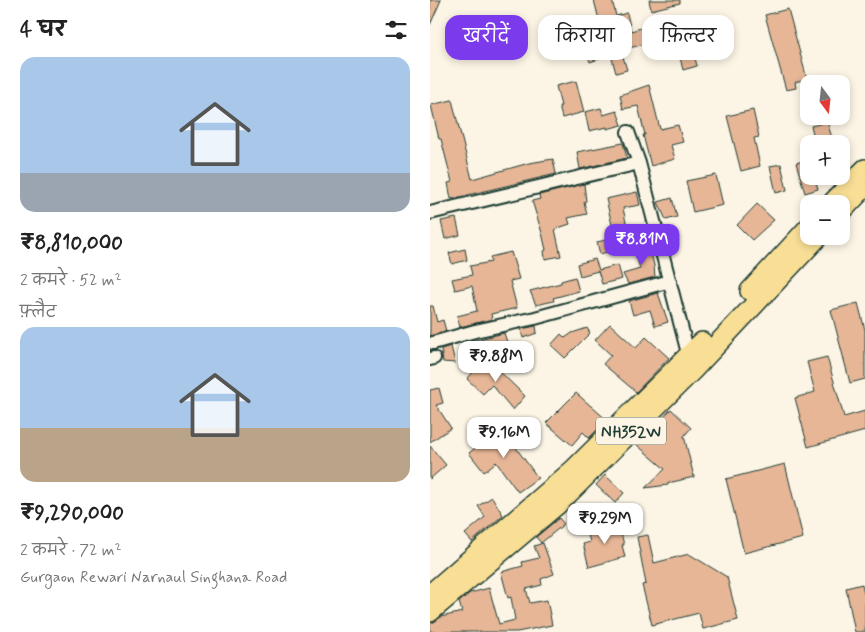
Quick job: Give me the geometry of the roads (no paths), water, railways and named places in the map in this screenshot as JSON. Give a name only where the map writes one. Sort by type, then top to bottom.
[{"type":"highway","points":[[840,195],[865,169]]},
{"type":"highway","points":[[850,203],[865,188]]},
{"type":"highway","name":"NH352W","points":[[430,594],[691,364],[800,237]]},
{"type":"highway","name":"NH352W","points":[[430,612],[558,504],[691,364],[810,245]]},
{"type":"street","points":[[628,132],[639,163],[691,364]]},
{"type":"street","points":[[430,213],[639,163]]},
{"type":"street","points":[[433,343],[475,331],[535,318],[670,281]]}]
